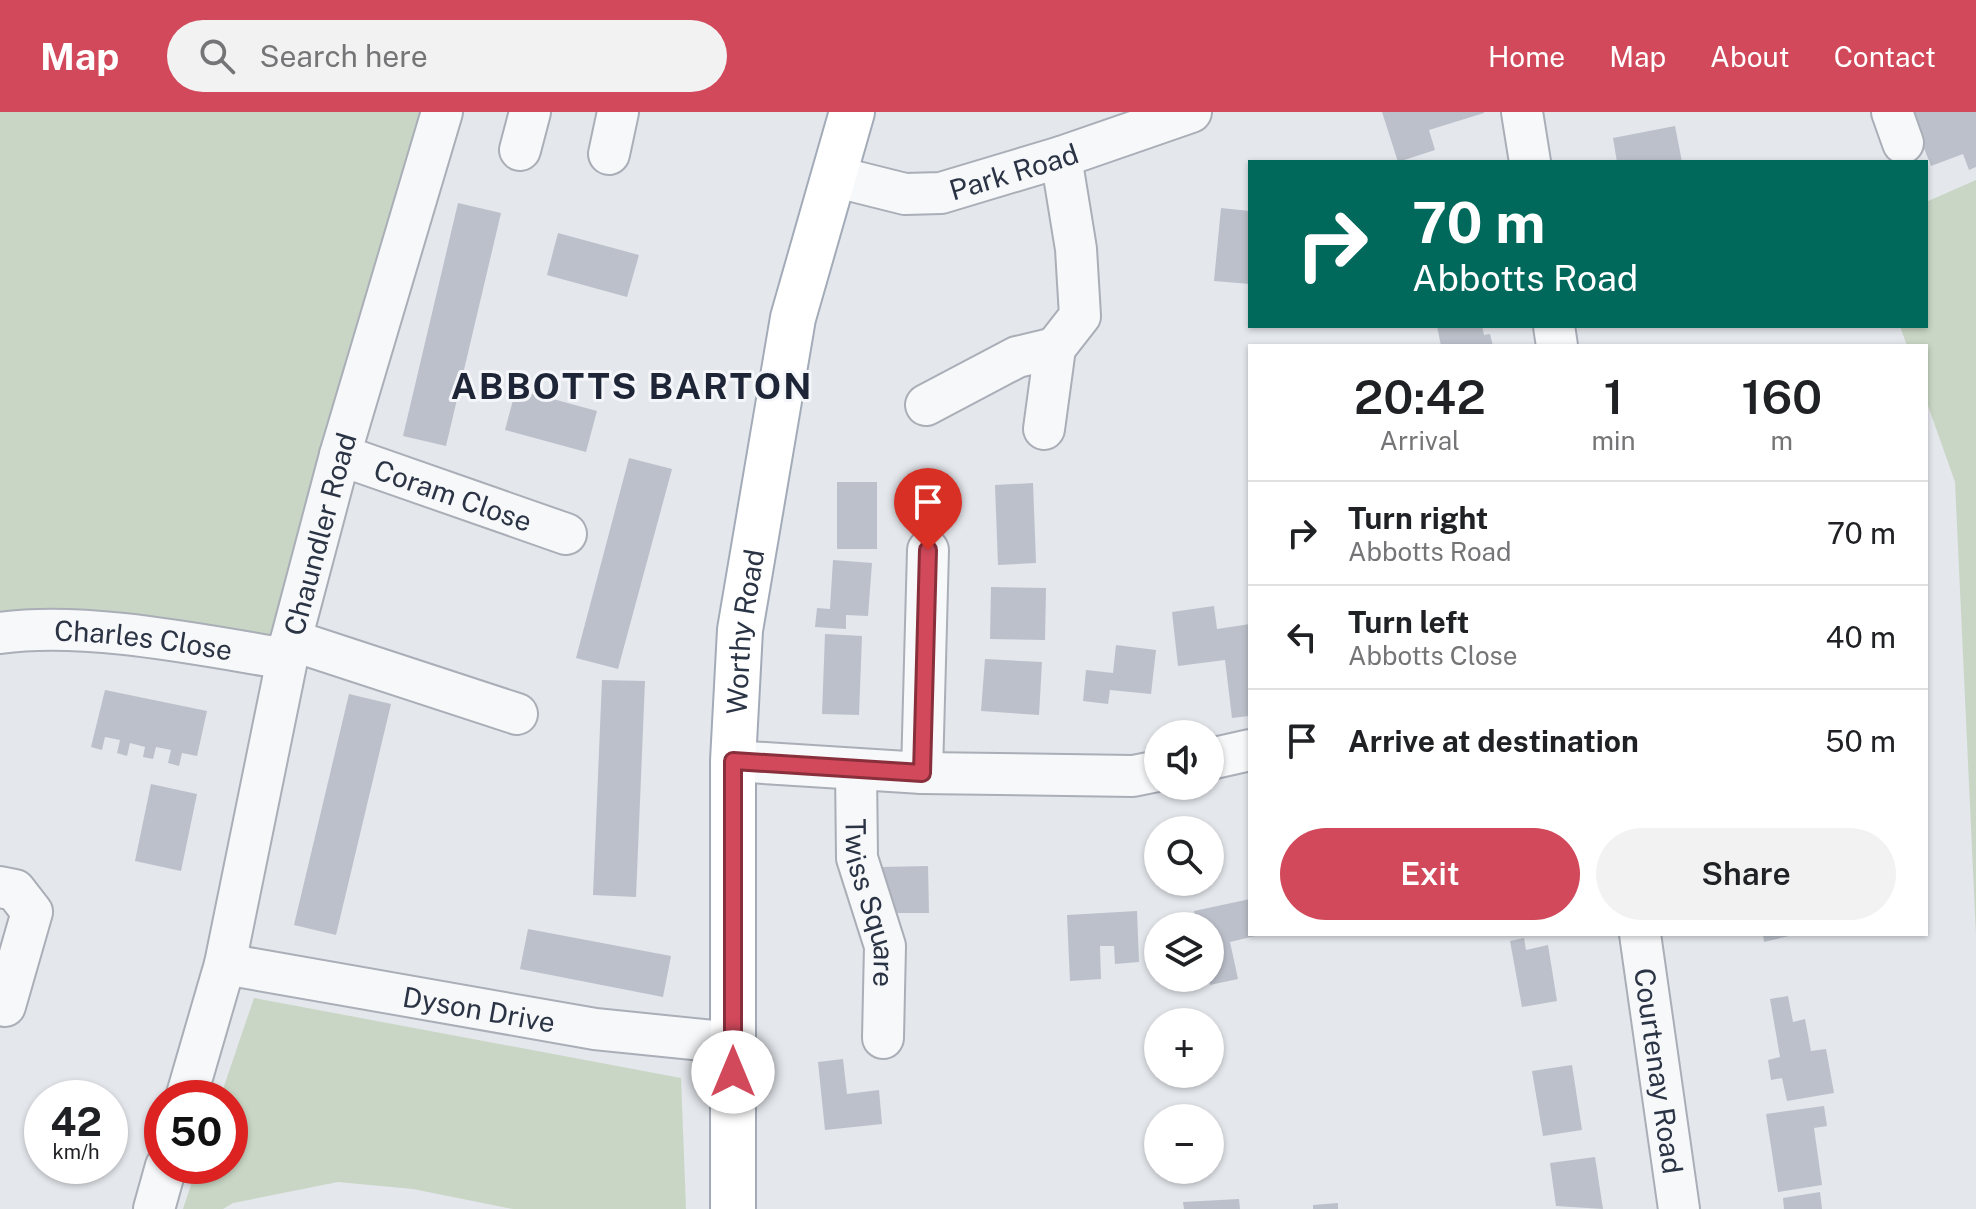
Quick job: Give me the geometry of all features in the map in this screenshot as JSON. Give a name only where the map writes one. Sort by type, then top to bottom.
[{"type":"main road","name":"Worthy Road","points":[[733,1209],[733,761],[740,630],[793,318],[852,112]]},
{"type":"street","name":"Chaundler Road","points":[[191,1080],[225,964],[289,649],[340,455],[442,112]]},
{"type":"street","points":[[520,150],[530,112]]},
{"type":"street","points":[[609,154],[618,112]]},
{"type":"street","name":"Park Road","points":[[833,176],[905,194],[941,193],[1061,157],[1191,112]]},
{"type":"street","points":[[1522,112],[1530,160]]},
{"type":"street","points":[[1044,429],[1055,348],[1080,316],[1076,249],[1061,157]]},
{"type":"street","points":[[926,405],[1017,357],[1055,348]]},
{"type":"street","name":"Coram Close","points":[[340,455],[566,534]]},
{"type":"street","points":[[922,773],[931,550]]},
{"type":"street","name":"Charles Close","points":[[0,633],[31,628],[289,649],[517,714]]},
{"type":"street","points":[[1224,756],[1248,750]]},
{"type":"street","points":[[733,761],[922,773],[1144,774]]},
{"type":"street","name":"Twiss Square","points":[[856,769],[857,858],[885,946],[883,1038]]},
{"type":"street","points":[[0,887],[15,890],[32,912],[5,1006]]},
{"type":"street","name":"Courtenay Road","points":[[1640,936],[1679,1209]]},
{"type":"street","name":"Dyson Drive","points":[[225,964],[595,1029],[733,1043]]},
{"type":"street","points":[[154,1209],[161,1184]]},
{"type":"green space","points":[[0,112],[420,112],[273,644],[0,617]]},
{"type":"green space","points":[[1976,180],[1976,935],[1955,482],[1928,406],[1928,344],[1906,344],[1901,328],[1928,328],[1928,201]]},
{"type":"green space","points":[[254,998],[681,1078],[686,1209],[513,1209],[413,1189],[338,1182],[233,1203],[223,1209],[183,1209],[191,1184],[248,1184],[248,1080],[226,1080]]},
{"type":"building","points":[[1382,112],[1484,112],[1429,130],[1435,150],[1397,160]]},
{"type":"building","points":[[1910,112],[1976,112],[1976,167],[1969,170],[1963,154],[1931,166]]},
{"type":"building","points":[[1675,126],[1682,160],[1617,160],[1613,138]]},
{"type":"building","points":[[458,203],[501,213],[446,446],[403,436]]},
{"type":"building","points":[[1221,208],[1248,211],[1248,284],[1214,281]]},
{"type":"building","points":[[558,233],[639,255],[627,297],[547,275]]},
{"type":"building","points":[[1437,328],[1482,328],[1484,335],[1490,334],[1492,344],[1441,344]]},
{"type":"building","points":[[516,389],[597,411],[586,452],[505,430]]},
{"type":"building","points":[[629,458],[672,469],[618,669],[576,658]]},
{"type":"building","points":[[837,482],[877,482],[877,549],[837,549]]},
{"type":"building","points":[[1033,483],[1036,563],[998,565],[995,485]]},
{"type":"building","points":[[833,560],[872,563],[868,616],[846,615],[846,629],[815,627],[817,608],[830,609]]},
{"type":"building","points":[[991,587],[1046,588],[1045,640],[990,639]]},
{"type":"building","points":[[1214,606],[1217,629],[1248,624],[1248,716],[1232,718],[1225,660],[1178,666],[1172,612]]},
{"type":"building","points":[[825,634],[862,636],[859,715],[822,714]]},
{"type":"building","points":[[1116,645],[1156,650],[1151,694],[1110,690],[1108,704],[1083,701],[1086,670],[1113,673]]},
{"type":"building","points":[[985,659],[1042,662],[1039,715],[981,711]]},
{"type":"building","points":[[602,680],[645,681],[636,897],[593,895]]},
{"type":"building","points":[[105,690],[207,711],[197,756],[182,753],[179,766],[168,763],[171,750],[156,747],[153,759],[143,757],[145,747],[130,743],[127,756],[117,753],[120,740],[105,737],[102,750],[91,747]]},
{"type":"building","points":[[349,694],[391,704],[336,935],[294,925]]},
{"type":"building","points":[[151,784],[197,794],[181,871],[135,861]]},
{"type":"building","points":[[928,866],[929,913],[882,913],[881,867]]},
{"type":"building","points":[[1248,899],[1248,936],[1255,936],[1230,942],[1238,979],[1224,982],[1224,912],[1194,912]]},
{"type":"building","points":[[1137,911],[1139,962],[1115,964],[1114,946],[1100,946],[1101,979],[1070,981],[1067,915]]},
{"type":"building","points":[[528,929],[671,956],[663,997],[520,969]]},
{"type":"building","points":[[1763,936],[1789,936],[1764,942]]},
{"type":"building","points":[[1524,938],[1526,950],[1548,945],[1557,1001],[1522,1007],[1510,941]]},
{"type":"building","points":[[1788,996],[1793,1022],[1805,1019],[1811,1051],[1826,1049],[1834,1093],[1787,1101],[1782,1078],[1771,1080],[1768,1060],[1780,1057],[1770,999]]},
{"type":"building","points":[[843,1059],[847,1094],[879,1090],[882,1124],[825,1130],[818,1062]]},
{"type":"building","points":[[1572,1065],[1582,1130],[1543,1136],[1532,1071]]},
{"type":"building","points":[[1824,1106],[1827,1126],[1814,1128],[1822,1185],[1778,1192],[1766,1114]]},
{"type":"building","points":[[1595,1157],[1603,1209],[1556,1206],[1550,1163]]},
{"type":"building","points":[[1820,1192],[1822,1209],[1784,1209],[1783,1198]]},
{"type":"building","points":[[1239,1199],[1240,1209],[1184,1209],[1183,1202]]},
{"type":"building","points":[[1338,1203],[1338,1209],[1313,1209],[1313,1205]]},
{"type":"district","name":"ABBOTTS BARTON","points":[[632,386]]},
{"type":"route","points":[[733,1072],[733,761],[922,773],[928,550]]}]
